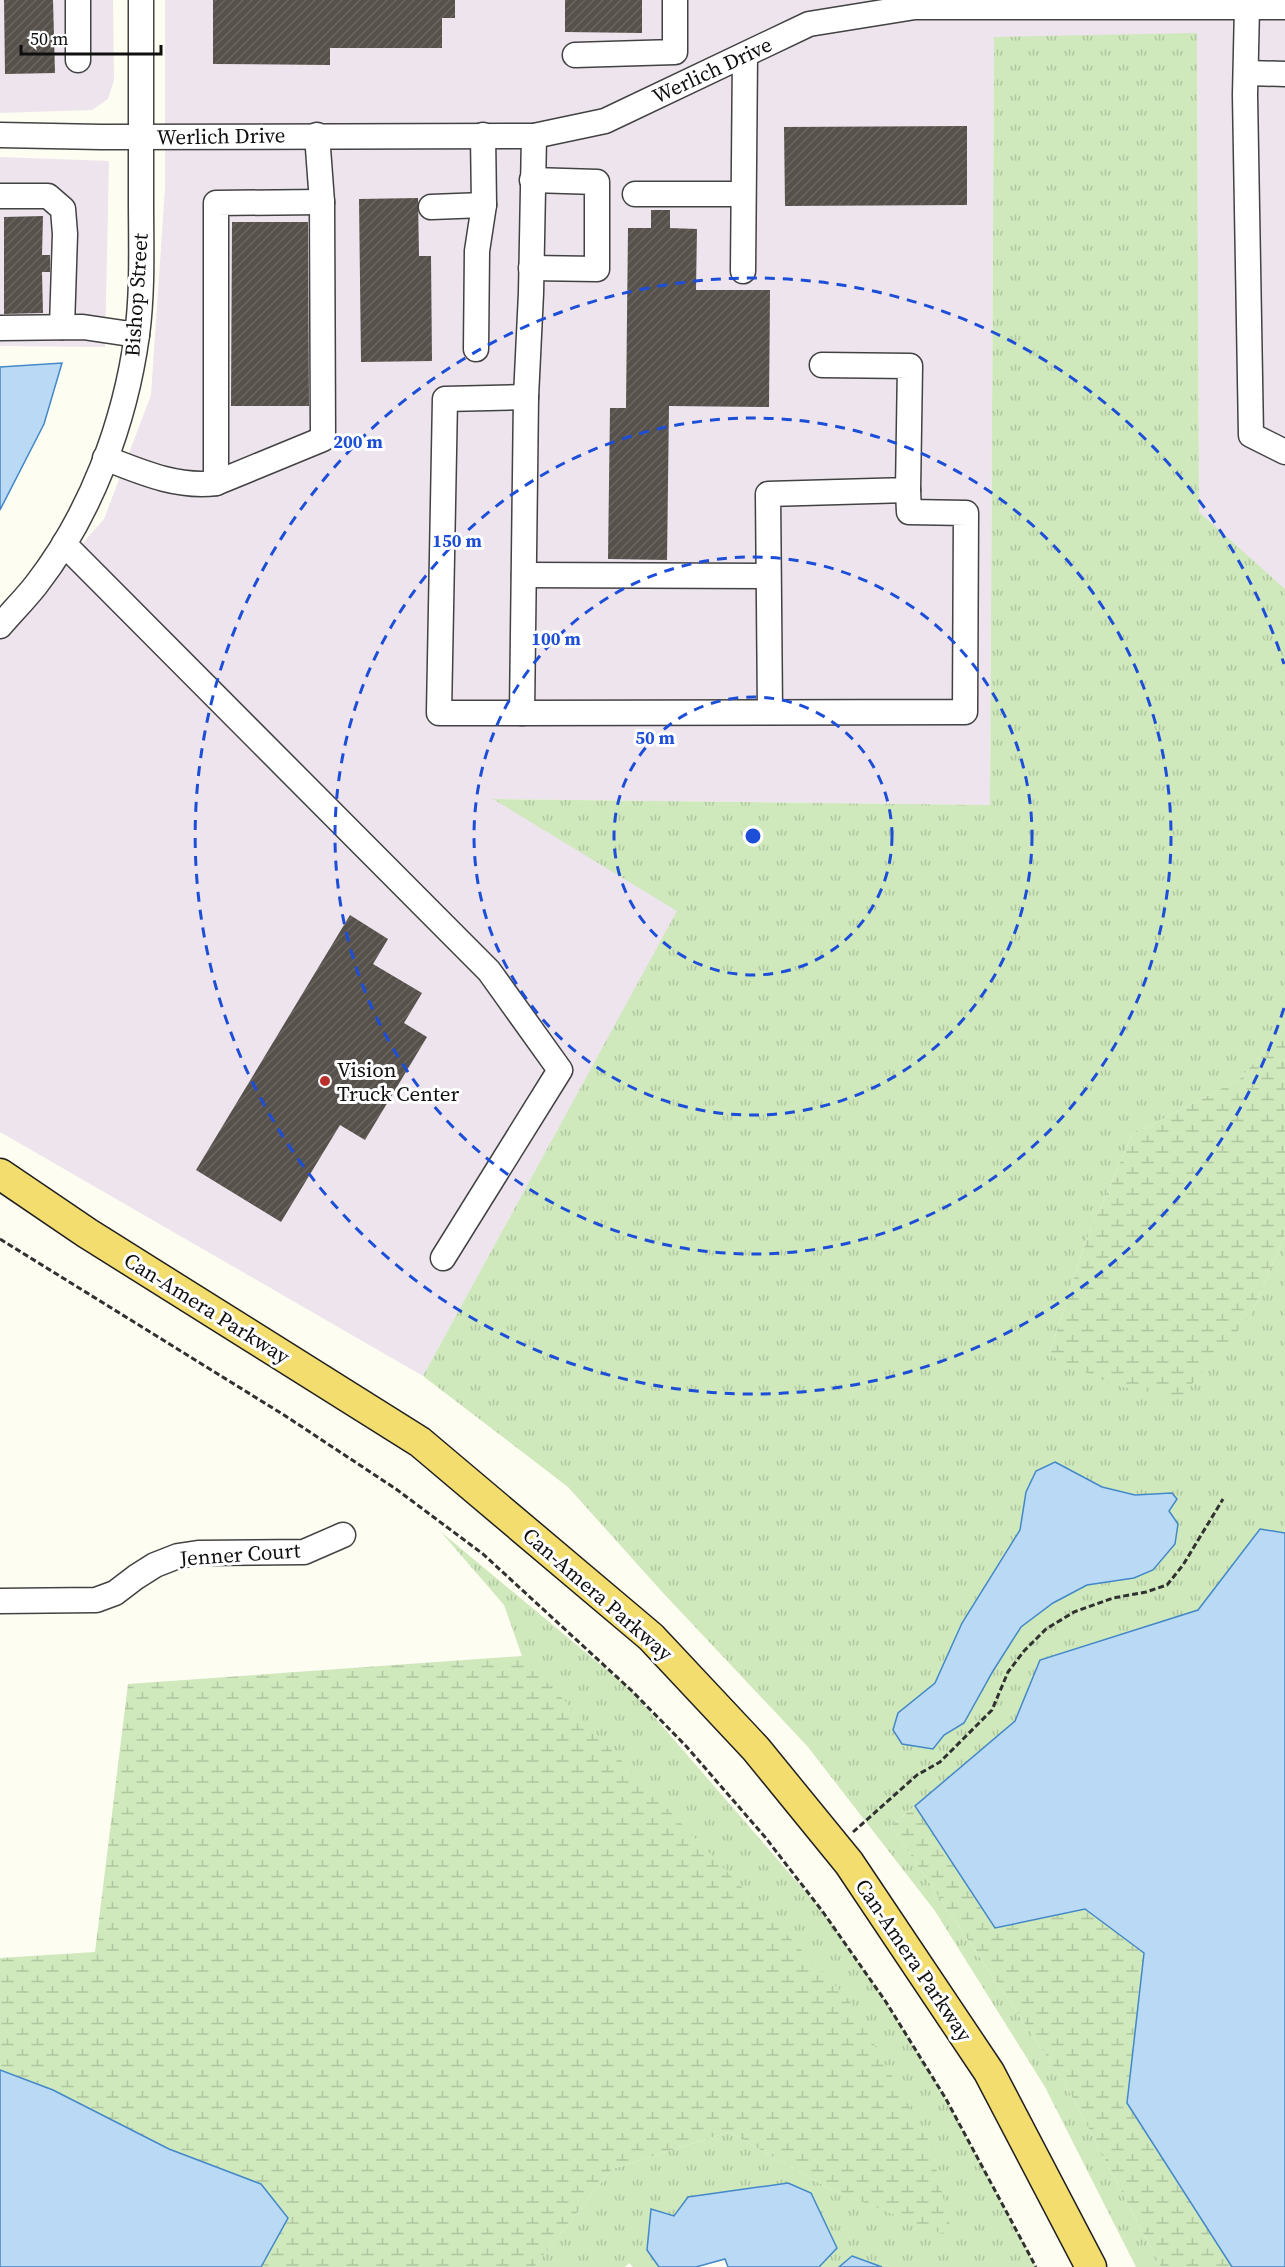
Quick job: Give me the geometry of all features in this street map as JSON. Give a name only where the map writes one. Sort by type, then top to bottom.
[{"type":"main road","name":"Can-Amera Parkway","points":[[0,1174],[87,1233],[420,1442],[651,1637],[756,1749],[849,1863],[989,2072],[1090,2267]]},
{"type":"street","points":[[78,0],[78,60]]},
{"type":"street","name":"Bishop Street","points":[[0,626],[36,585],[64,544],[105,458],[124,399],[137,335],[141,285],[141,0]]},
{"type":"street","points":[[675,0],[675,52],[689,82]]},
{"type":"street","name":"Werlich Drive","points":[[0,135],[534,136],[605,121],[809,24],[915,4],[1285,7]]},
{"type":"street","points":[[1247,7],[1245,95],[1251,435],[1285,452]]},
{"type":"street","points":[[575,55],[675,52]]},
{"type":"street","points":[[742,271],[745,55]]},
{"type":"street","points":[[1247,73],[1285,74]]},
{"type":"street","points":[[105,458],[165,480],[203,485],[216,483],[323,439],[322,202],[317,135]]},
{"type":"street","points":[[476,349],[477,251],[484,205],[483,135]]},
{"type":"street","points":[[522,713],[526,397],[534,136]]},
{"type":"street","points":[[531,268],[597,269],[597,182],[532,180]]},
{"type":"street","points":[[635,194],[744,194]]},
{"type":"street","points":[[0,196],[48,196],[63,209],[65,234],[62,327]]},
{"type":"street","points":[[216,483],[216,203],[322,202]]},
{"type":"street","points":[[431,207],[484,205]]},
{"type":"street","points":[[0,328],[83,327],[137,335]]},
{"type":"street","points":[[526,397],[445,399],[439,713],[965,712],[966,513],[909,512],[910,366],[822,364]]},
{"type":"street","points":[[770,712],[768,494],[908,490]]},
{"type":"street","points":[[64,544],[489,970],[560,1070],[443,1258]]},
{"type":"street","points":[[524,575],[768,576]]},
{"type":"street","name":"Jenner Court","points":[[0,1601],[96,1600],[115,1593],[135,1576],[155,1565],[178,1556],[198,1553],[304,1552],[343,1535]]},
{"type":"path","points":[[0,1239],[284,1415],[396,1489],[483,1554],[631,1690],[686,1746],[765,1838],[823,1912],[880,1993],[946,2099],[1036,2267]]},
{"type":"path","points":[[836,1847],[917,1775],[940,1762],[992,1710],[1008,1672],[1024,1651],[1046,1629],[1074,1612],[1113,1598],[1146,1592],[1167,1585],[1184,1565],[1223,1498]]},
{"type":"shaded area","points":[[0,0],[113,0],[114,80],[108,99],[92,110],[0,113]]},
{"type":"shaded area","points":[[165,0],[1285,0],[1285,589],[1199,513],[1197,34],[994,38],[990,805],[494,799],[678,910],[423,1376],[0,1132],[0,637],[104,519],[151,395],[165,188]]},
{"type":"shaded area","points":[[0,157],[109,161],[105,347],[0,346]]},
{"type":"green space","points":[[1197,33],[1199,512],[1285,589],[1285,1027],[1240,1079],[1132,1135],[1086,1241],[1049,1355],[1251,1315],[1285,1234],[1285,1533],[1260,1529],[1198,1610],[1040,1660],[1015,1721],[891,1826],[1066,2085],[1161,2267],[1136,2267],[1045,2087],[935,1911],[808,1747],[665,1595],[568,1487],[423,1376],[677,911],[493,799],[990,805],[994,37]],"holes":[[[1055,1462],[1102,1487],[1135,1496],[1172,1493],[1169,1511],[1134,1578],[1087,1585],[1053,1603],[1021,1627],[964,1723],[944,1735],[933,1749],[920,1746],[898,1713],[935,1684],[962,1623],[1020,1530],[1026,1492]]]},
{"type":"green space","points":[[1285,1027],[1285,1234],[1251,1315],[1180,1398],[1113,1385],[1049,1355],[1086,1241],[1132,1135],[1240,1079]]},
{"type":"green space","points":[[441,1532],[631,1690],[823,1912],[886,2002],[946,2099],[1036,2267],[882,2267],[852,2256],[839,2267],[819,2267],[837,2248],[674,2216],[647,2250],[659,2267],[633,2267],[629,2263],[625,2267],[534,2267],[612,2169],[729,2132],[830,2189],[952,2237],[522,1656],[504,1605]]},
{"type":"green space","points":[[522,1656],[849,2000],[930,2143],[953,2238],[830,2189],[729,2132],[612,2169],[534,2267],[261,2267],[288,2218],[111,2120],[38,2085],[0,2070],[0,1958],[95,1952],[128,1684]]},
{"type":"green space","points":[[915,1806],[995,1928],[1085,1909],[1144,1953],[1127,2103],[1232,2267],[1161,2267],[1066,2085],[891,1826]]},
{"type":"water","points":[[62,363],[44,424],[0,510],[0,367]]},
{"type":"water","points":[[1055,1462],[1102,1487],[1135,1495],[1172,1493],[1177,1499],[1169,1511],[1178,1524],[1175,1544],[1153,1570],[1134,1578],[1087,1585],[1053,1603],[1021,1627],[964,1723],[944,1735],[933,1749],[902,1744],[893,1730],[898,1713],[935,1683],[962,1623],[1020,1530],[1026,1492],[1036,1471]]},
{"type":"water","points":[[1260,1529],[1285,1533],[1285,2267],[1232,2267],[1127,2103],[1144,1953],[1085,1909],[995,1928],[915,1806],[1015,1721],[1040,1660],[1198,1610]]},
{"type":"water","points":[[0,2070],[53,2090],[169,2149],[261,2184],[288,2218],[261,2267],[0,2267]]},
{"type":"water","points":[[788,2183],[811,2193],[837,2248],[819,2267],[728,2267],[725,2259],[696,2267],[659,2267],[647,2250],[651,2209],[674,2216],[688,2197]]},
{"type":"water","points":[[852,2256],[882,2267],[839,2267]]},
{"type":"building","points":[[4,0],[53,0],[55,73],[5,74]]},
{"type":"building","points":[[213,0],[455,0],[455,18],[442,18],[442,48],[330,48],[330,65],[213,64]]},
{"type":"building","points":[[565,0],[642,0],[642,33],[565,32]]},
{"type":"building","points":[[967,126],[967,205],[785,206],[784,127]]},
{"type":"building","points":[[418,198],[419,256],[431,256],[432,361],[361,362],[359,199]]},
{"type":"building","points":[[651,210],[670,210],[670,228],[697,229],[696,290],[770,290],[769,407],[669,406],[667,560],[608,559],[610,408],[626,408],[628,228],[651,228]]},
{"type":"building","points":[[43,216],[42,255],[50,255],[50,272],[42,272],[43,313],[4,314],[4,217]]},
{"type":"building","points":[[232,222],[308,222],[309,406],[231,406]]},
{"type":"building","name":"Vision Truck Center","points":[[350,915],[388,939],[373,964],[422,993],[404,1023],[427,1037],[365,1140],[340,1125],[281,1222],[196,1170]]},
{"type":"place","name":"Vision Truck Center","points":[[325,1081]]}]
